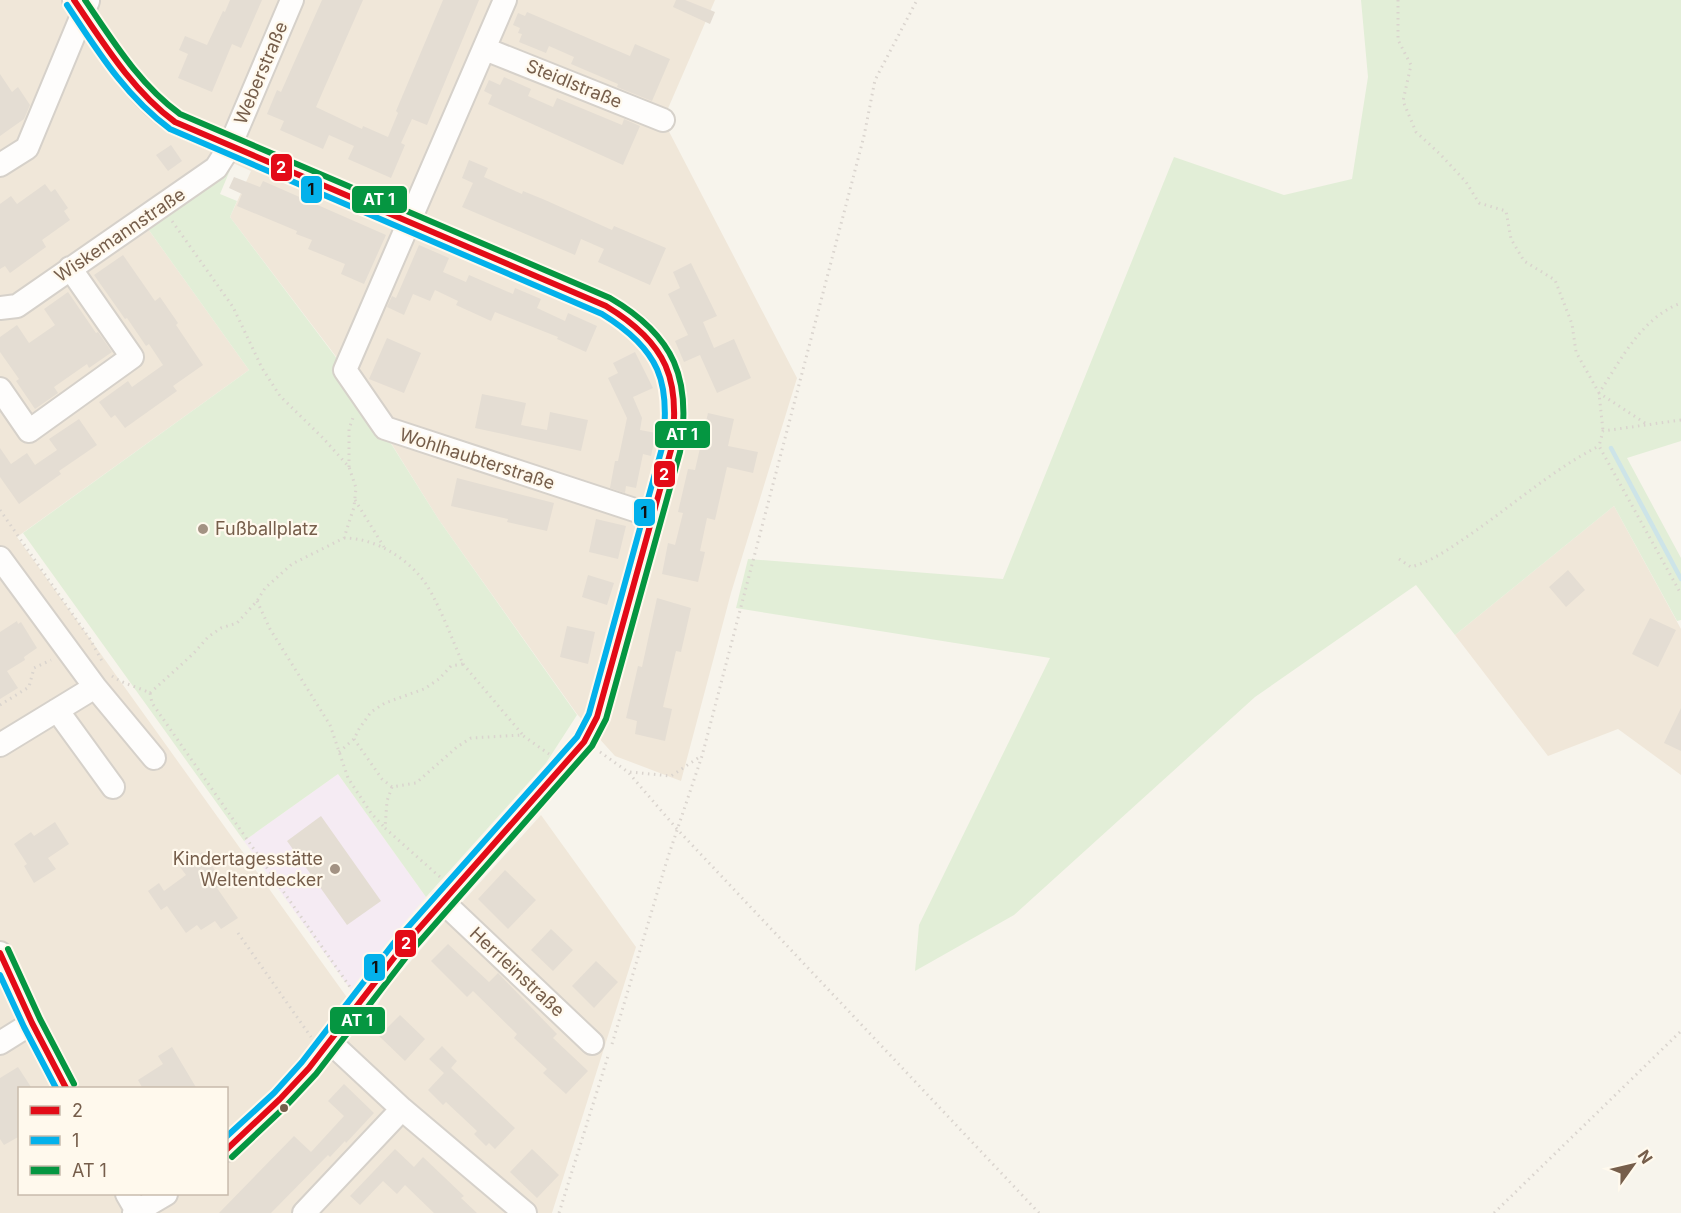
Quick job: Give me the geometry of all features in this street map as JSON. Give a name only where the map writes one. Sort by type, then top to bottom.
[{"type":"street","name":"Weberstraße","points":[[230,146],[292,0]]},
{"type":"street","points":[[408,221],[505,0]]},
{"type":"street","points":[[82,4],[148,102],[174,122],[624,315],[654,344],[665,363],[673,384],[676,405],[676,427],[653,516],[597,717],[584,742],[400,950],[359,1001],[275,1091],[228,1148]]},
{"type":"street","points":[[0,165],[27,148],[82,4]]},
{"type":"street","name":"Steidlstraße","points":[[485,49],[663,120]]},
{"type":"street","name":"Wiskemannstraße","points":[[0,308],[17,306],[162,207],[216,168],[230,146]]},
{"type":"street","name":"Wohlhaubterstraße","points":[[408,221],[345,370],[385,428],[653,516]]},
{"type":"street","points":[[0,389],[28,431],[132,357],[70,268]]},
{"type":"street","points":[[0,558],[69,652],[101,680],[154,758]]},
{"type":"street","points":[[0,745],[101,680]]},
{"type":"street","points":[[57,710],[113,787]]},
{"type":"street","name":"Herrleinstraße","points":[[448,896],[592,1043]]},
{"type":"street","points":[[0,953],[7,990],[32,1023],[65,1087]]},
{"type":"street","points":[[0,1043],[32,1023]]},
{"type":"street","points":[[320,1044],[402,1109],[525,1213]]},
{"type":"street","points":[[304,1213],[402,1109]]},
{"type":"street","points":[[134,1208],[164,1195]]},
{"type":"path","points":[[559,1213],[677,829],[702,756],[864,136],[875,80],[917,0]]},
{"type":"path","points":[[1398,0],[1398,40],[1411,65],[1402,102],[1416,132],[1466,182],[1479,203],[1506,211],[1511,239],[1524,261],[1555,280],[1572,324],[1576,352],[1599,393],[1603,431],[1599,446],[1681,594]]},
{"type":"path","points":[[162,207],[233,308],[262,368],[280,396],[349,467]]},
{"type":"path","points":[[1599,393],[1640,330],[1674,305],[1681,303]]},
{"type":"path","points":[[1599,393],[1646,424]]},
{"type":"path","points":[[1603,431],[1681,420]]},
{"type":"path","points":[[344,538],[355,500],[356,488],[349,467],[349,429]]},
{"type":"path","points":[[1399,559],[1412,567],[1428,563],[1493,519],[1574,459],[1599,446]]},
{"type":"path","points":[[355,500],[385,549]]},
{"type":"path","points":[[0,510],[90,639],[103,664]]},
{"type":"path","points":[[150,693],[193,654],[208,637],[221,628],[237,623],[257,601],[265,588],[292,564],[344,538],[372,542],[411,567],[426,584],[463,664],[522,735],[565,765]]},
{"type":"path","points":[[257,601],[270,629],[330,725],[348,778],[371,813],[448,896]]},
{"type":"path","points":[[0,705],[29,687],[34,668],[69,652]]},
{"type":"path","points":[[339,752],[354,739],[371,712],[385,703],[424,689],[439,679],[450,666],[463,664]]},
{"type":"path","points":[[101,680],[119,681],[150,693]]},
{"type":"path","points":[[150,693],[152,703],[158,713],[359,1001]]},
{"type":"path","points":[[354,739],[382,779],[392,787],[416,783],[457,747],[471,738],[522,735]]},
{"type":"path","points":[[584,742],[628,772],[677,829],[1039,1213]]},
{"type":"path","points":[[628,772],[671,776],[702,756]]},
{"type":"path","points":[[385,828],[387,801],[392,787]]},
{"type":"path","points":[[238,933],[320,1044]]},
{"type":"path","points":[[1494,1213],[1681,1031]]},
{"type":"shaded area","points":[[0,0],[715,0],[663,120],[797,378],[731,593],[681,781],[615,756],[577,714],[439,520],[341,363],[230,217],[251,171],[233,163],[146,226],[249,370],[17,537],[366,1024],[387,989],[541,815],[636,947],[552,1213],[0,1213]]},
{"type":"shaded area","points":[[1614,506],[1681,629],[1681,775],[1618,729],[1548,756],[1455,635]]},
{"type":"shaded area","name":"Kindertagesstätte Weltentdecker","points":[[338,774],[426,897],[370,963],[351,990],[244,841]]},
{"type":"green space","points":[[1361,0],[1681,0],[1681,441],[1627,458],[1681,558],[1681,620],[1677,621],[1614,506],[1455,635],[1416,585],[1255,697],[1014,915],[915,971],[919,925],[1050,658],[736,608],[748,559],[1003,579],[1174,157],[1284,195],[1352,179],[1368,77]]},
{"type":"green space","points":[[233,163],[220,194],[237,201],[230,217],[341,364],[439,520],[577,715],[546,763],[426,897],[338,774],[244,841],[23,533],[249,370],[146,226]]},
{"type":"building","points":[[230,0],[262,0],[241,48],[232,44],[212,92],[178,78],[188,54],[179,50],[185,36],[207,45]]},
{"type":"building","points":[[322,0],[363,0],[316,107],[362,129],[363,126],[388,137],[398,113],[396,111],[443,0],[479,0],[427,125],[412,119],[401,143],[405,145],[391,178],[348,159],[354,146],[329,135],[323,149],[280,130],[284,121],[267,114],[277,90],[281,92]]},
{"type":"building","points":[[676,0],[685,0],[715,12],[710,24],[673,7]]},
{"type":"building","points":[[527,12],[630,56],[635,44],[670,59],[652,101],[617,87],[618,84],[571,64],[574,57],[549,46],[546,53],[519,42],[522,34],[518,33],[520,28],[513,25],[518,13],[525,16]]},
{"type":"building","points":[[0,74],[12,92],[18,87],[30,105],[24,119],[0,136]]},
{"type":"building","points":[[504,77],[531,89],[528,96],[553,107],[557,98],[622,125],[624,119],[640,126],[623,165],[488,104],[492,95],[484,91],[489,80],[500,85]]},
{"type":"building","points":[[171,145],[182,161],[168,171],[156,155]]},
{"type":"building","points":[[469,160],[488,168],[484,177],[522,194],[523,191],[612,230],[614,226],[666,248],[650,285],[598,262],[604,249],[581,239],[575,255],[462,207],[473,183],[462,178]]},
{"type":"building","points":[[234,177],[260,187],[263,181],[386,235],[364,284],[341,274],[345,264],[308,249],[312,240],[296,234],[297,231],[237,206],[242,194],[229,188]]},
{"type":"building","points":[[45,184],[51,192],[55,189],[68,208],[64,211],[70,220],[42,240],[46,247],[10,273],[5,266],[0,269],[0,204],[11,196],[17,204]]},
{"type":"building","points":[[419,245],[449,258],[443,272],[466,282],[469,275],[513,294],[515,288],[541,299],[537,308],[565,321],[568,313],[597,326],[586,352],[557,339],[558,337],[495,312],[491,321],[456,305],[458,301],[435,290],[430,301],[413,294],[404,315],[387,307],[392,296],[396,298]]},
{"type":"building","points":[[123,255],[155,301],[160,297],[203,365],[173,386],[177,391],[125,428],[115,415],[111,418],[99,402],[128,381],[132,387],[163,365],[149,344],[146,346],[127,318],[125,319],[94,275]]},
{"type":"building","points":[[691,263],[717,316],[703,322],[714,348],[734,339],[751,378],[717,393],[700,355],[684,362],[675,341],[688,335],[668,294],[680,288],[673,272]]},
{"type":"building","points":[[68,292],[112,352],[89,368],[87,364],[54,387],[58,393],[35,409],[16,381],[19,379],[0,352],[0,337],[17,325],[29,343],[55,325],[44,309]]},
{"type":"building","points":[[387,338],[421,353],[404,393],[369,379]]},
{"type":"building","points":[[635,352],[653,388],[633,397],[642,418],[640,430],[656,433],[651,456],[643,454],[636,488],[626,486],[625,493],[610,488],[627,418],[608,378],[618,373],[613,363]]},
{"type":"building","points":[[482,394],[526,403],[521,425],[547,430],[550,412],[588,420],[581,451],[475,428]]},
{"type":"building","points":[[708,413],[734,419],[728,446],[758,452],[753,473],[727,467],[715,520],[707,518],[700,551],[705,552],[698,582],[662,574],[668,543],[675,545],[683,513],[678,512],[688,469],[695,470]]},
{"type":"building","points":[[79,419],[97,445],[59,471],[61,474],[19,504],[0,477],[0,448],[11,464],[27,453],[35,465],[57,450],[49,439]]},
{"type":"building","points":[[457,478],[554,503],[547,531],[451,506]]},
{"type":"building","points":[[596,519],[626,526],[618,559],[589,552]]},
{"type":"building","points":[[1568,570],[1585,590],[1566,607],[1549,587]]},
{"type":"building","points":[[588,575],[614,583],[607,605],[582,597]]},
{"type":"building","points":[[657,598],[691,608],[681,652],[676,651],[663,707],[672,709],[665,741],[635,734],[637,721],[626,718],[638,666],[642,667]]},
{"type":"building","points":[[1650,618],[1676,630],[1658,667],[1632,654]]},
{"type":"building","points":[[17,621],[18,624],[21,622],[37,648],[24,657],[25,660],[7,671],[18,688],[0,699],[0,632]]},
{"type":"building","points":[[567,626],[595,632],[588,664],[560,657]]},
{"type":"building","points":[[1681,708],[1681,751],[1664,743]]},
{"type":"building","points":[[321,816],[381,901],[347,925],[287,841]]},
{"type":"building","points":[[55,822],[69,844],[48,858],[56,869],[34,883],[24,866],[27,864],[14,844],[31,832],[34,836]]},
{"type":"building","points":[[202,852],[217,873],[214,876],[221,885],[217,888],[238,918],[221,929],[215,921],[201,930],[197,925],[186,933],[167,906],[161,910],[148,891],[159,883],[164,891],[186,875],[180,867]]},
{"type":"building","points":[[505,870],[536,900],[508,929],[478,899]]},
{"type":"building","points":[[551,929],[573,950],[553,971],[531,950]]},
{"type":"building","points":[[448,944],[489,982],[498,973],[557,1034],[553,1038],[588,1071],[566,1094],[543,1073],[547,1069],[514,1038],[517,1034],[473,991],[467,997],[431,961]]},
{"type":"building","points":[[596,961],[618,982],[594,1008],[572,986]]},
{"type":"building","points":[[400,1015],[425,1039],[405,1061],[379,1036]]},
{"type":"building","points":[[442,1046],[457,1061],[451,1068],[515,1128],[495,1149],[489,1143],[486,1146],[474,1134],[477,1131],[446,1102],[443,1105],[428,1090],[444,1073],[429,1059]]},
{"type":"building","points":[[172,1047],[196,1087],[142,1087],[138,1080],[163,1064],[158,1056]]},
{"type":"building","points":[[18,1067],[31,1087],[18,1087],[18,1137],[4,1145],[0,1139],[0,1078]]},
{"type":"building","points":[[344,1084],[374,1113],[346,1143],[345,1141],[330,1157],[328,1155],[271,1213],[219,1213],[294,1136],[311,1152],[344,1116],[328,1101]]},
{"type":"building","points":[[395,1149],[414,1167],[423,1157],[464,1196],[461,1198],[477,1213],[434,1213],[405,1185],[397,1194],[383,1181],[360,1205],[350,1196]]},
{"type":"building","points":[[532,1149],[559,1175],[537,1198],[510,1172]]},
{"type":"waterway","points":[[1611,448],[1681,579]]},
{"type":"transit line","name":"2","points":[[74,0],[132,81],[145,96],[175,122],[606,306],[627,320],[656,349],[666,366],[674,403],[671,450],[597,717],[584,742],[400,950],[309,1068],[228,1148]]},
{"type":"transit line","points":[[85,0],[139,76],[180,114],[610,298],[650,328],[664,344],[674,362],[683,402],[680,452],[606,719],[592,746],[407,956],[316,1074],[232,1157]]},
{"type":"transit line","name":"1","points":[[67,5],[113,72],[139,102],[170,129],[602,314],[637,340],[649,354],[657,369],[665,404],[662,448],[589,714],[577,737],[393,944],[302,1062],[274,1093],[228,1135]]},
{"type":"transit line","points":[[8,949],[40,1019],[74,1084]]},
{"type":"transit line","name":"2","points":[[0,953],[32,1023],[65,1087]]},
{"type":"transit line","name":"1","points":[[0,975],[55,1087]]},
{"type":"place","name":"Fußballplatz","points":[[203,529]]},
{"type":"place","name":"Kindertagesstätte Weltentdecker","points":[[335,869]]}]
